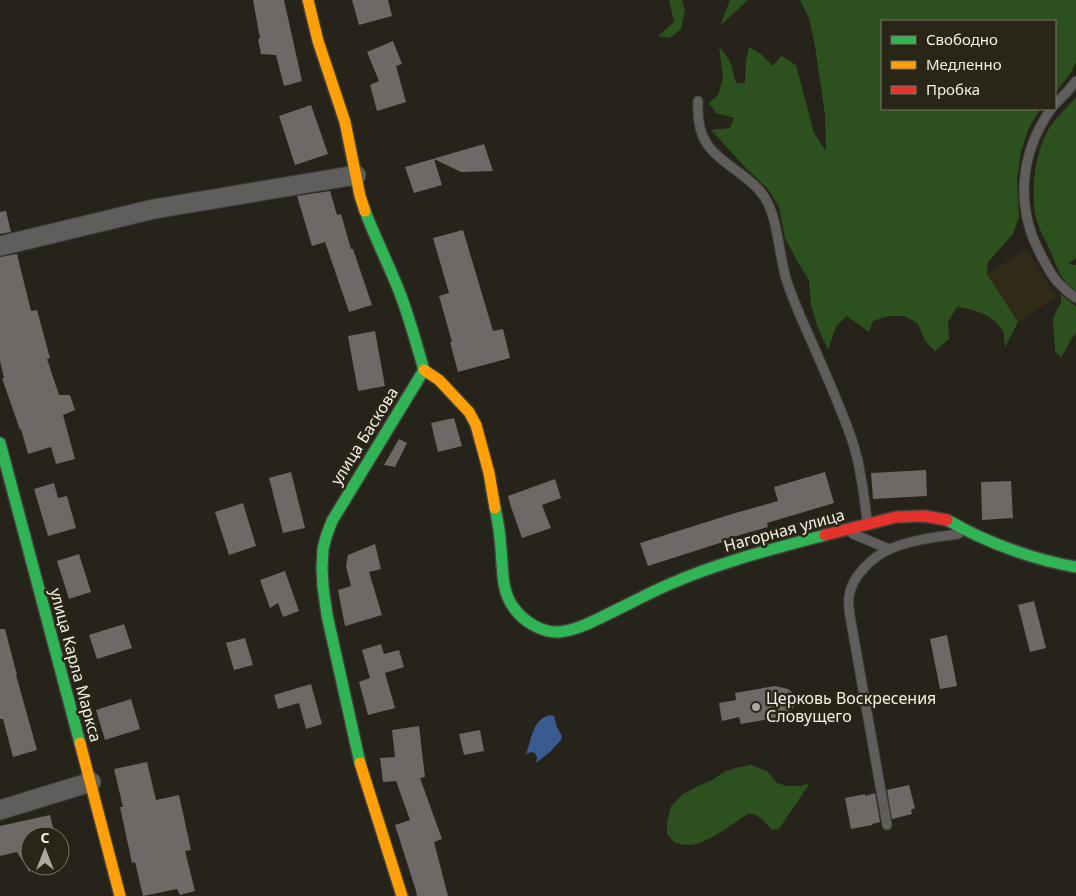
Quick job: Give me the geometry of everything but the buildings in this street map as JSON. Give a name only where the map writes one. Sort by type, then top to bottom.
[{"type":"street","points":[[308,0],[318,41],[344,122],[360,196],[402,298],[424,370]]},
{"type":"street","points":[[0,246],[154,209],[356,175]]},
{"type":"street","name":"Нагорная улица","points":[[424,370],[439,380],[469,412],[476,425],[489,473],[496,511],[506,593],[513,607],[525,620],[541,629],[558,632],[581,627],[670,584],[716,566],[898,515],[914,515],[944,520],[1023,555],[1076,567]]},
{"type":"street","name":"улица Баскова","points":[[402,896],[357,754],[326,615],[322,570],[325,540],[332,521],[424,370]]},
{"type":"street","name":"улица Карла Маркса","points":[[0,443],[120,896]]},
{"type":"street","points":[[0,810],[91,782]]},
{"type":"lane","points":[[1056,103],[1076,80]]},
{"type":"lane","points":[[698,101],[698,123],[707,146],[719,158],[759,189],[771,210],[787,283],[854,445],[862,479],[868,524]]},
{"type":"lane","points":[[1050,110],[1036,135],[1026,165],[1024,192],[1026,216],[1034,243],[1053,277],[1065,290],[1076,298]]},
{"type":"lane","points":[[843,530],[889,549]]},
{"type":"lane","points":[[887,825],[848,604],[848,595],[855,579],[862,570],[889,549],[940,536],[970,532]]},
{"type":"shaded area","points":[[1026,249],[1057,297],[1018,322],[987,274]]},
{"type":"green space","points":[[669,0],[682,0],[685,10],[681,29],[670,38],[658,36],[674,22]]},
{"type":"green space","points":[[730,0],[748,0],[720,26]]},
{"type":"green space","points":[[800,0],[1076,0],[1076,62],[1070,74],[1056,92],[1056,20],[881,20],[881,110],[1039,110],[1028,130],[1021,152],[1017,179],[1019,217],[1013,234],[988,262],[987,274],[1018,322],[1005,347],[1004,334],[999,325],[977,311],[957,307],[948,322],[949,339],[935,351],[925,341],[918,324],[905,316],[889,316],[873,321],[869,332],[847,316],[836,326],[828,350],[818,328],[811,305],[809,280],[785,238],[779,207],[768,189],[711,130],[730,128],[734,118],[716,113],[709,103],[718,95],[723,78],[719,46],[730,61],[736,83],[745,83],[749,47],[761,54],[773,66],[781,56],[796,65],[814,133],[826,151],[825,115],[809,18]]},
{"type":"green space","points":[[1076,97],[1076,258],[1068,264],[1076,265],[1076,291],[1063,278],[1040,230],[1034,209],[1034,186],[1039,151],[1047,132]]},
{"type":"green space","points":[[1061,294],[1076,307],[1076,334],[1061,358],[1055,351],[1053,320],[1061,303]]},
{"type":"green space","points":[[751,765],[767,771],[777,783],[787,786],[800,786],[810,783],[779,829],[772,830],[754,814],[748,814],[706,840],[691,845],[675,843],[667,834],[667,822],[671,806],[683,794],[724,772]]},
{"type":"water","points":[[554,716],[562,736],[561,740],[536,763],[535,753],[526,754],[531,736],[536,725],[544,717]]},
{"type":"traffic: fast","points":[[360,763],[327,615],[323,587],[323,549],[332,521],[424,370],[401,296],[365,211]]},
{"type":"traffic: fast","points":[[0,443],[80,743]]},
{"type":"traffic: fast","points":[[495,508],[503,580],[510,601],[518,613],[528,622],[553,632],[566,631],[584,625],[662,587],[708,569],[747,556],[825,535]]},
{"type":"traffic: fast","points":[[947,520],[978,536],[1014,551],[1038,559],[1076,567]]},
{"type":"traffic: slow","points":[[308,0],[318,41],[345,122],[360,196],[365,211]]},
{"type":"traffic: slow","points":[[424,370],[439,380],[469,412],[476,425],[489,473],[495,508]]},
{"type":"traffic: slow","points":[[80,743],[120,896]]},
{"type":"traffic: slow","points":[[360,763],[402,896]]},
{"type":"traffic: jam","points":[[825,535],[896,517],[924,516],[947,520]]},
{"type":"place","name":"Церковь Воскресения Словущего","points":[[756,707]]}]
